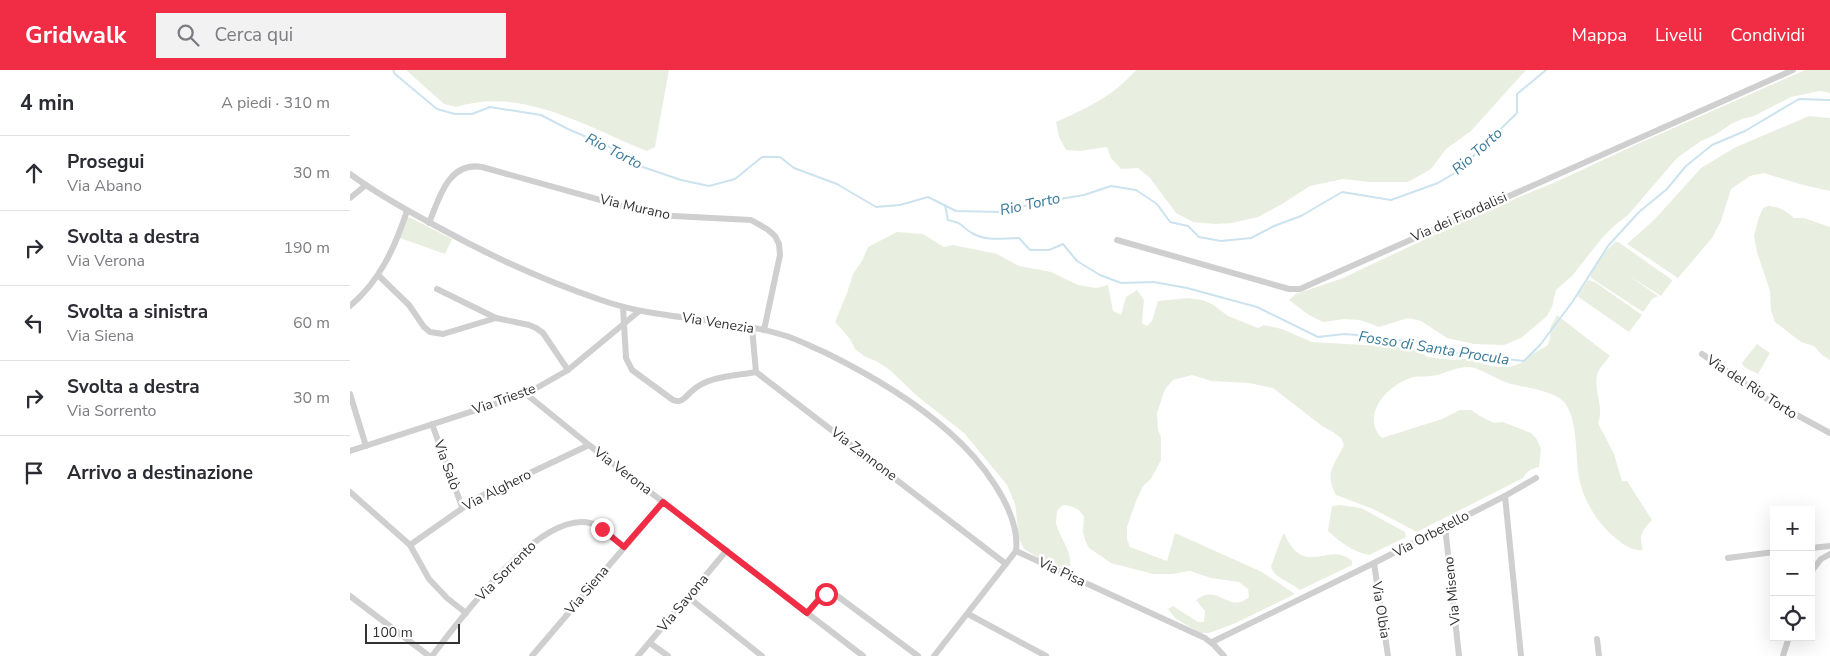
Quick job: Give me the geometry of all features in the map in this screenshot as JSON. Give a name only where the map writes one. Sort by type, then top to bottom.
[{"type":"street","name":"Via dei Fiordalisi","points":[[1117,240],[1288,289],[1298,289],[1793,70]]},
{"type":"street","name":"Via Murano","points":[[429,223],[448,181],[460,169],[472,166],[482,167],[654,215],[751,220],[773,234],[780,248],[764,330]]},
{"type":"street","name":"Via Venezia","points":[[350,174],[407,211],[516,268],[638,312],[764,330],[799,340],[853,367],[893,391],[947,430],[982,468],[1004,501],[1015,526],[1016,551]]},
{"type":"street","points":[[350,198],[366,185]]},
{"type":"street","points":[[350,306],[366,291],[378,275],[395,245],[407,211]]},
{"type":"street","points":[[378,275],[405,301],[424,327],[432,333],[443,334],[496,318]]},
{"type":"street","points":[[437,289],[496,318],[529,325],[538,329],[568,370]]},
{"type":"street","points":[[623,307],[626,358],[629,366],[675,401],[681,401],[696,387],[708,381],[756,372],[752,328]]},
{"type":"street","name":"Via Trieste","points":[[350,451],[526,394],[568,370],[638,312]]},
{"type":"street","name":"Via del Rio Torto","points":[[1702,354],[1772,403],[1830,433]]},
{"type":"street","name":"Via Zannone","points":[[756,372],[1006,564]]},
{"type":"street","points":[[350,394],[366,446]]},
{"type":"street","name":"Via Verona","points":[[526,394],[807,613],[854,654],[863,656]]},
{"type":"street","name":"Via Salò","points":[[432,424],[462,507]]},
{"type":"street","name":"Via Alghero","points":[[410,545],[462,507],[589,445]]},
{"type":"street","name":"Via Orbetello","points":[[1212,642],[1374,564],[1536,478]]},
{"type":"street","points":[[350,492],[410,545],[429,579],[447,598],[466,613]]},
{"type":"street","points":[[1505,496],[1521,656]]},
{"type":"street","name":"Via Siena","points":[[532,656],[663,502]]},
{"type":"street","name":"Via Sorrento","points":[[430,656],[466,613],[526,548],[540,538],[574,523],[589,522],[600,528],[624,547]]},
{"type":"street","name":"Via Miseno","points":[[1445,526],[1459,656]]},
{"type":"street","points":[[1815,548],[1830,546]]},
{"type":"street","name":"Via Savona","points":[[638,656],[727,550]]},
{"type":"street","points":[[934,656],[1016,551]]},
{"type":"street","name":"Via Pisa","points":[[1016,551],[1202,636],[1212,642],[1224,656]]},
{"type":"street","points":[[1728,558],[1770,553]]},
{"type":"street","points":[[1815,567],[1821,559],[1830,554]]},
{"type":"street","name":"Via Olbia","points":[[1374,564],[1388,656]]},
{"type":"street","points":[[807,613],[822,596],[826,594],[836,595],[918,656]]},
{"type":"street","points":[[350,596],[430,656]]},
{"type":"street","points":[[688,597],[762,656]]},
{"type":"street","points":[[968,614],[1034,653],[1046,656]]},
{"type":"street","points":[[1596,639],[1599,656]]},
{"type":"street","points":[[1783,656],[1788,641]]},
{"type":"street","points":[[650,642],[668,656]]},
{"type":"green space","points":[[406,70],[669,70],[655,147],[647,151],[578,121],[530,105],[481,102],[456,107],[444,104]]},
{"type":"green space","points":[[1136,70],[1526,70],[1471,131],[1446,149],[1431,169],[1408,182],[1369,182],[1343,179],[1310,186],[1258,217],[1232,223],[1215,224],[1193,222],[1176,213],[1150,178],[1138,168],[1121,169],[1111,158],[1107,147],[1080,151],[1066,150],[1059,137],[1056,122],[1109,94]]},
{"type":"green space","points":[[1805,70],[1830,70],[1830,93],[1820,91],[1791,97],[1754,116],[1731,124],[1715,135],[1701,141],[1677,158],[1628,215],[1602,238],[1572,276],[1556,290],[1552,307],[1547,316],[1521,338],[1504,345],[1474,344],[1447,338],[1421,321],[1408,318],[1379,327],[1360,320],[1345,319],[1323,322],[1309,315],[1289,300],[1296,294],[1343,278],[1476,215],[1558,181]]},
{"type":"green space","points":[[1809,116],[1830,118],[1830,191],[1764,173],[1750,176],[1731,189],[1721,221],[1712,238],[1678,278],[1627,244],[1654,220],[1701,168],[1736,147]]},
{"type":"green space","points":[[1768,206],[1782,209],[1794,218],[1804,218],[1830,227],[1830,360],[1822,355],[1814,346],[1801,342],[1775,322],[1771,311],[1770,291],[1757,252],[1754,236],[1763,208]]},
{"type":"green space","points":[[409,217],[452,239],[445,254],[400,238]]},
{"type":"green space","points":[[897,232],[923,234],[944,247],[953,245],[997,254],[1019,266],[1051,272],[1078,285],[1096,288],[1108,285],[1113,311],[1121,315],[1126,297],[1137,290],[1144,300],[1142,323],[1147,326],[1152,321],[1158,301],[1189,298],[1212,304],[1228,316],[1258,328],[1264,325],[1282,329],[1312,342],[1416,348],[1427,357],[1454,360],[1471,358],[1483,364],[1496,367],[1510,367],[1521,363],[1527,357],[1548,345],[1550,328],[1557,315],[1610,356],[1598,372],[1596,384],[1600,417],[1598,423],[1614,454],[1622,481],[1627,481],[1652,520],[1642,534],[1643,550],[1630,548],[1613,536],[1603,526],[1590,507],[1583,493],[1579,477],[1572,418],[1563,401],[1551,394],[1505,382],[1470,367],[1458,368],[1434,376],[1414,377],[1405,380],[1387,393],[1375,410],[1374,420],[1376,429],[1382,438],[1442,419],[1460,410],[1471,410],[1494,423],[1503,422],[1531,433],[1536,438],[1541,449],[1539,467],[1530,471],[1523,478],[1417,532],[1373,509],[1336,495],[1332,487],[1331,475],[1334,464],[1344,445],[1341,438],[1322,426],[1273,388],[1249,383],[1211,381],[1192,375],[1173,380],[1165,389],[1157,413],[1158,430],[1161,437],[1161,460],[1151,479],[1143,486],[1136,501],[1127,527],[1127,539],[1130,547],[1167,561],[1175,533],[1262,572],[1295,594],[1236,623],[1209,633],[1200,633],[1175,618],[1168,609],[1173,606],[1198,622],[1204,622],[1205,611],[1196,600],[1204,595],[1211,594],[1235,603],[1242,602],[1249,597],[1248,589],[1239,582],[1211,578],[1190,571],[1172,574],[1153,574],[1111,563],[1089,548],[1083,532],[1084,517],[1078,510],[1067,505],[1063,505],[1057,511],[1056,523],[1070,558],[1069,570],[1042,560],[1024,549],[1019,538],[1015,504],[1007,485],[964,433],[917,396],[891,371],[855,349],[850,339],[835,322],[853,274],[868,247]]},
{"type":"green space","points":[[1615,242],[1618,242],[1672,281],[1661,296],[1628,275],[1658,296],[1652,299],[1643,312],[1591,278],[1590,273],[1600,257]]},
{"type":"green space","points":[[1588,280],[1595,282],[1642,315],[1629,332],[1577,296]]},
{"type":"green space","points":[[1757,344],[1770,353],[1758,374],[1744,367],[1742,363]]},
{"type":"green space","points":[[1340,505],[1361,508],[1405,532],[1406,537],[1369,555],[1352,549],[1328,531],[1332,506]]},
{"type":"green space","points":[[1283,534],[1293,548],[1301,555],[1317,557],[1335,554],[1352,561],[1352,565],[1300,590],[1279,577],[1272,570],[1271,566]]},
{"type":"waterway","name":"Rio Torto","points":[[393,70],[395,74],[437,109],[455,114],[472,114],[490,107],[541,115],[612,148],[634,164],[681,180],[709,186],[735,179],[762,157],[780,157],[794,168],[837,184],[876,207],[900,205],[928,197],[956,211],[1000,212],[1036,203],[1084,195],[1111,186],[1136,190],[1157,204],[1170,222],[1188,226],[1199,237],[1221,241],[1251,238],[1274,226],[1301,216],[1342,192],[1391,200],[1438,183],[1458,171],[1517,113],[1517,94],[1546,70]]},
{"type":"waterway","name":"Fosso di Santa Procula","points":[[945,205],[948,220],[960,224],[978,236],[995,239],[1019,238],[1030,250],[1049,250],[1063,244],[1077,261],[1100,275],[1121,283],[1154,282],[1187,288],[1257,307],[1318,337],[1344,334],[1369,336],[1383,342],[1401,340],[1421,342],[1441,350],[1461,354],[1524,361],[1540,345],[1573,301],[1608,246],[1639,212],[1667,189],[1686,166],[1712,145],[1745,131],[1799,99],[1830,100]]},
{"type":"route","points":[[602,529],[624,547],[663,502],[807,613],[826,594]]}]
